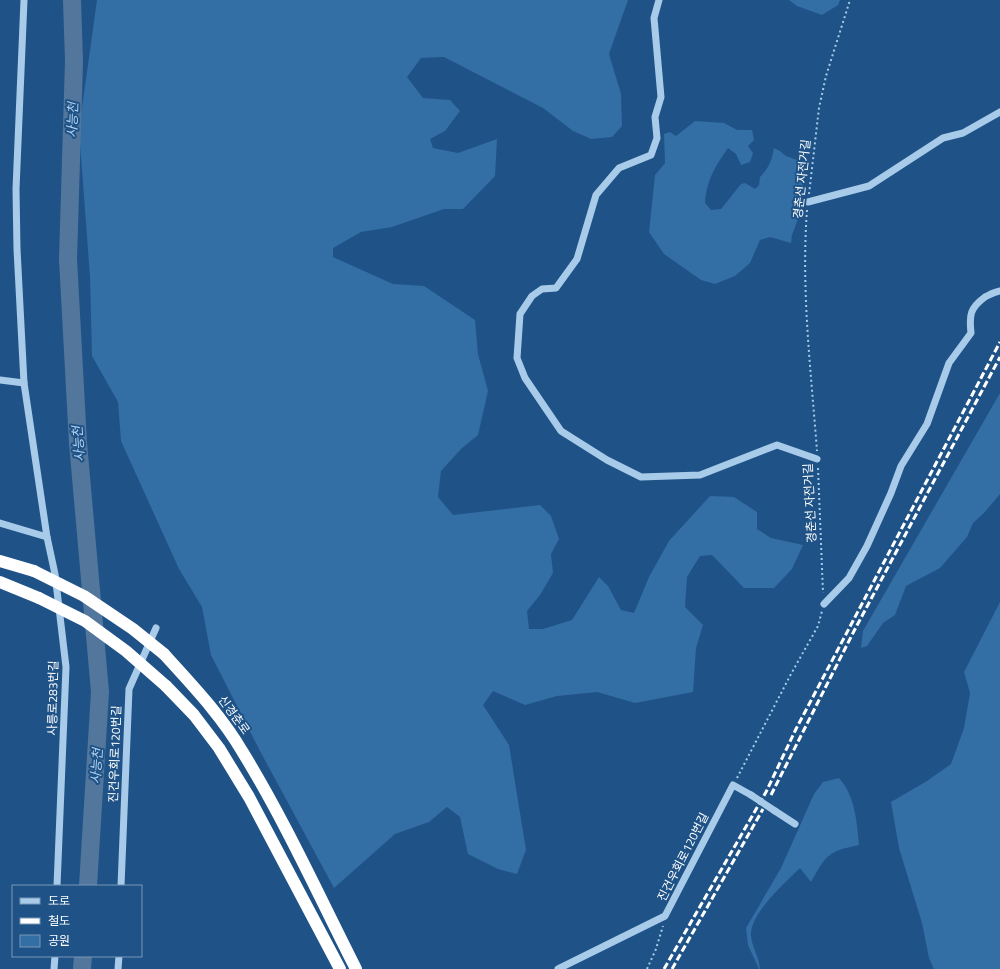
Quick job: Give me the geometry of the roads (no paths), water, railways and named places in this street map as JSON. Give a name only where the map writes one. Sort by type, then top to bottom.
[{"type":"highway","name":"신경춘로","points":[[0,561],[34,571],[84,596],[133,629],[164,654],[208,702],[242,750],[278,815],[356,969]]},
{"type":"highway","points":[[0,582],[39,598],[85,621],[126,651],[166,686],[194,715],[215,743],[249,796],[340,969]]},
{"type":"street","name":"사릉로283번길","points":[[24,0],[16,189],[17,249],[24,384],[47,538],[55,574],[66,667],[57,885]]},
{"type":"street","points":[[659,0],[654,18],[661,97],[655,117],[657,138],[651,155],[619,168],[596,195],[577,259],[556,288],[542,288],[532,296],[520,314],[517,358],[525,378],[561,431],[607,460],[641,477],[700,475],[777,444],[817,459]]},
{"type":"street","points":[[808,202],[869,186],[943,138],[963,133],[1000,112]]},
{"type":"street","points":[[824,604],[848,578],[867,546],[891,493],[901,466],[927,424],[949,363],[971,333],[969,319],[974,305],[993,292],[1000,291]]},
{"type":"street","points":[[0,380],[24,384]]},
{"type":"street","points":[[0,523],[47,538]]},
{"type":"street","name":"진건우회로120번길","points":[[121,885],[129,689],[156,628]]},
{"type":"street","name":"진건우회로120번길","points":[[558,969],[665,916],[733,785],[795,824]]},
{"type":"street","points":[[54,969],[55,957]]},
{"type":"street","points":[[118,969],[119,957]]},
{"type":"waterway","name":"사능천","points":[[72,0],[74,61],[68,259],[78,443],[100,692],[88,885]]},
{"type":"waterway","name":"사능천","points":[[82,969],[83,957]]},
{"type":"railway","points":[[664,969],[766,792],[796,729],[1000,342]]},
{"type":"railway","points":[[771,795],[854,631],[1000,357]]},
{"type":"railway","points":[[672,969],[763,809]]}]
